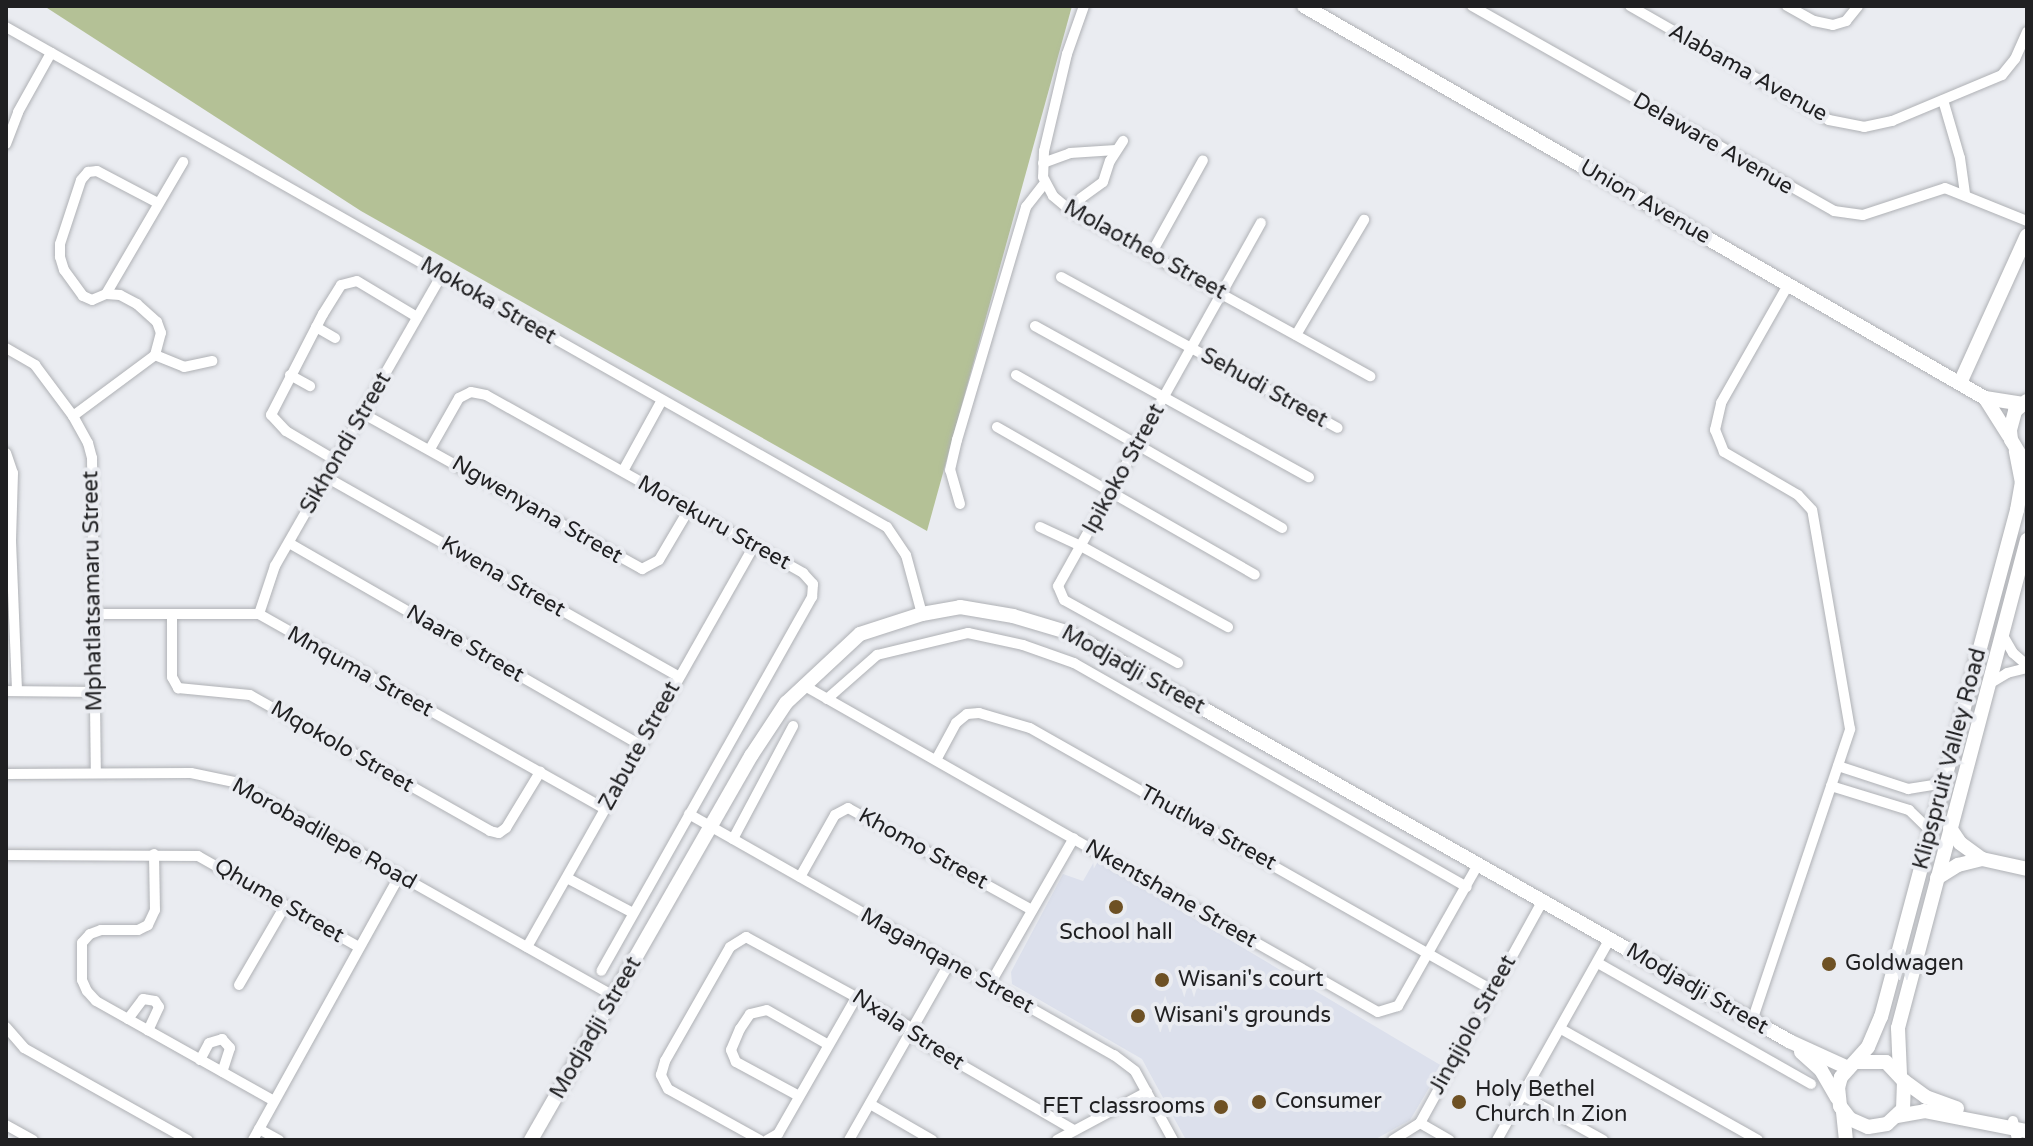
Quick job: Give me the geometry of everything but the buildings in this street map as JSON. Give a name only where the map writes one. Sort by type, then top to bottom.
[{"type":"street","name":"Molaotheo Street","points":[[1084,6],[1061,76],[1043,163],[1045,183],[1053,196],[1071,211],[1370,376]]},
{"type":"street","name":"Union Avenue","points":[[1304,6],[1985,398],[2024,402]]},
{"type":"street","name":"Delaware Avenue","points":[[1472,6],[1834,211],[1863,215],[1945,188],[2027,221]]},
{"type":"street","name":"Alabama Avenue","points":[[1630,6],[1837,123],[1876,127],[2005,73],[2027,32]]},
{"type":"street","points":[[1787,6],[1814,21],[1833,25],[1846,21],[1858,6]]},
{"type":"street","name":"Mokoka Street","points":[[6,27],[887,527],[906,555],[922,614]]},
{"type":"street","points":[[6,144],[18,112],[51,53]]},
{"type":"street","points":[[1943,100],[1960,158],[1965,195]]},
{"type":"street","points":[[1043,163],[1070,153],[1120,145],[1103,182],[1081,198],[1071,211]]},
{"type":"street","points":[[1151,254],[1203,160]]},
{"type":"street","points":[[106,294],[183,162]]},
{"type":"street","points":[[73,416],[155,355],[161,333],[157,322],[137,304],[120,295],[106,294],[92,300],[83,296],[64,270],[60,244],[81,180],[88,172],[97,171],[158,203]]},
{"type":"street","points":[[960,504],[950,470],[957,440],[1026,207],[1045,183]]},
{"type":"street","points":[[1296,335],[1364,220]]},
{"type":"street","name":"Ipikoko Street","points":[[1178,663],[1061,597],[1058,586],[1261,223]]},
{"type":"street","points":[[1960,383],[2027,235]]},
{"type":"street","name":"Sikhondi Street","points":[[259,614],[275,566],[442,274]]},
{"type":"street","name":"Sehudi Street","points":[[1061,277],[1338,428]]},
{"type":"street","points":[[335,460],[286,431],[272,418],[272,407],[316,327],[341,285],[349,281],[357,281],[417,317]]},
{"type":"street","points":[[1752,1021],[1849,735],[1812,510],[1798,495],[1724,452],[1715,430],[1721,403],[1788,285]]},
{"type":"street","points":[[1035,326],[1309,477]]},
{"type":"street","points":[[316,327],[335,338]]},
{"type":"street","name":"Mphatlatsamaru Street","points":[[6,348],[35,365],[73,416],[88,443],[92,458],[96,773]]},
{"type":"street","points":[[155,355],[184,367],[212,361]]},
{"type":"street","points":[[290,375],[310,386]]},
{"type":"street","points":[[1016,375],[1282,528]]},
{"type":"street","name":"Morekuru Street","points":[[430,449],[459,398],[464,393],[479,392],[806,575],[812,582],[813,593],[601,971]]},
{"type":"street","name":"Union Avenue","points":[[1985,398],[2018,451]]},
{"type":"street","points":[[623,471],[662,400]]},
{"type":"street","points":[[2018,451],[2011,420],[2024,402]]},
{"type":"street","name":"Ngwenyana Street","points":[[362,413],[642,569],[659,560],[689,509]]},
{"type":"street","points":[[997,427],[1255,575]]},
{"type":"street","name":"Klipspruit Valley Road","points":[[1853,1065],[1881,1017],[1947,772],[2021,491],[2018,451]]},
{"type":"street","points":[[6,453],[13,473],[8,541],[12,691],[95,692]]},
{"type":"street","name":"Kwena Street","points":[[326,477],[679,677]]},
{"type":"street","points":[[1040,527],[1081,546],[1228,627]]},
{"type":"street","name":"Klipspruit Valley Road","points":[[1902,1078],[1898,1028],[2027,540]]},
{"type":"street","name":"Naare Street","points":[[289,543],[640,745]]},
{"type":"street","name":"Zabute Street","points":[[527,947],[754,546]]},
{"type":"street","name":"Modjadji Street","points":[[531,1140],[772,722],[803,685],[860,634],[922,614],[960,607],[982,609],[1070,633],[1752,1021],[1789,1041],[1853,1065]]},
{"type":"street","points":[[95,614],[259,614]]},
{"type":"street","name":"Mnquma Street","points":[[259,614],[605,809]]},
{"type":"street","name":"Mqokolo Street","points":[[172,616],[172,677],[178,688],[250,695],[490,831],[499,833],[506,828],[540,772]]},
{"type":"street","points":[[827,699],[872,658],[902,648],[968,633],[1023,645],[1074,663],[1467,887]]},
{"type":"street","points":[[1988,684],[2007,673],[2027,667],[2013,653],[2002,634]]},
{"type":"street","name":"Nkentshane Street","points":[[803,685],[1378,1012],[1398,1006],[1479,863]]},
{"type":"street","name":"Thutlwa Street","points":[[936,760],[956,723],[965,715],[979,713],[1030,728],[1492,990]]},
{"type":"street","points":[[733,839],[793,726]]},
{"type":"street","points":[[1838,766],[1914,790],[1934,785],[1947,772]]},
{"type":"street","name":"Morobadilepe Road","points":[[6,774],[191,773],[234,782],[614,996]]},
{"type":"street","points":[[1831,786],[1909,810],[1931,831]]},
{"type":"street","name":"Khomo Street","points":[[800,877],[835,815],[848,808],[1032,910]]},
{"type":"street","name":"Maganqane Street","points":[[689,814],[1114,1055],[1135,1071],[1173,1140]]},
{"type":"street","points":[[1950,828],[1960,843],[1982,859],[2027,869]]},
{"type":"street","points":[[990,984],[1074,838]]},
{"type":"street","points":[[154,854],[155,910],[148,925],[138,930],[90,934],[82,943],[80,953],[82,980],[87,991],[148,1031],[274,1101]]},
{"type":"street","name":"Qhume Street","points":[[6,855],[198,856],[359,947]]},
{"type":"street","points":[[1937,878],[1958,865],[1982,859]]},
{"type":"street","points":[[253,1140],[400,875]]},
{"type":"street","points":[[567,878],[633,913]]},
{"type":"street","name":"Jinqijolo Street","points":[[1393,1140],[1420,1123],[1543,900]]},
{"type":"street","points":[[239,985],[285,906]]},
{"type":"street","name":"Nxala Street","points":[[760,1140],[668,1089],[661,1075],[665,1061],[730,947],[739,938],[752,937],[913,1029],[922,1042],[1074,1130]]},
{"type":"street","points":[[1497,1140],[1610,939]]},
{"type":"street","points":[[849,1140],[950,962]]},
{"type":"street","points":[[1598,963],[1811,1084]]},
{"type":"street","points":[[767,1140],[778,1134],[857,996]]},
{"type":"street","points":[[128,1019],[143,999],[155,1001],[159,1007],[148,1031]]},
{"type":"street","points":[[799,1096],[736,1062],[731,1050],[734,1039],[750,1014],[762,1010],[827,1044]]},
{"type":"street","points":[[6,1027],[24,1048],[188,1140]]},
{"type":"street","points":[[1561,1029],[1758,1140]]},
{"type":"street","points":[[200,1060],[209,1043],[222,1039],[230,1048],[222,1072]]},
{"type":"street","name":"Modjadji Street","points":[[1789,1041],[1821,1070],[1840,1106]]},
{"type":"street","points":[[1846,1140],[1840,1106],[1841,1077],[1853,1065],[1876,1059],[1942,1104],[2020,1129]]},
{"type":"street","points":[[1875,1140],[1906,1100],[1902,1078]]},
{"type":"street","points":[[1057,1140],[1147,1092]]},
{"type":"street","points":[[1522,1095],[1603,1140]]},
{"type":"street","points":[[870,1104],[932,1140]]},
{"type":"street","points":[[1840,1106],[1858,1125],[1933,1112],[2020,1129]]},
{"type":"street","points":[[1420,1123],[1450,1140]]},
{"type":"street","points":[[6,1125],[33,1140]]},
{"type":"street","points":[[158,1140],[165,1127]]},
{"type":"street","points":[[259,1129],[279,1140]]},
{"type":"shaded area","points":[[1095,860],[1442,1066],[1410,1120],[1374,1140],[1186,1140],[1142,1059],[1012,984],[1011,972],[1063,874],[1083,881]]},
{"type":"green space","points":[[44,6],[1072,6],[927,531],[361,211]]},
{"type":"place","name":"School hall","points":[[1116,907]]},
{"type":"place","name":"Goldwagen","points":[[1829,964]]},
{"type":"place","name":"Wisani's court","points":[[1162,980]]},
{"type":"place","name":"Wisani's grounds","points":[[1138,1016]]},
{"type":"place","name":"Consumer","points":[[1259,1102]]},
{"type":"place","name":"Holy Bethel Church In Zion","points":[[1459,1102]]},
{"type":"place","name":"FET classrooms","points":[[1221,1107]]}]
